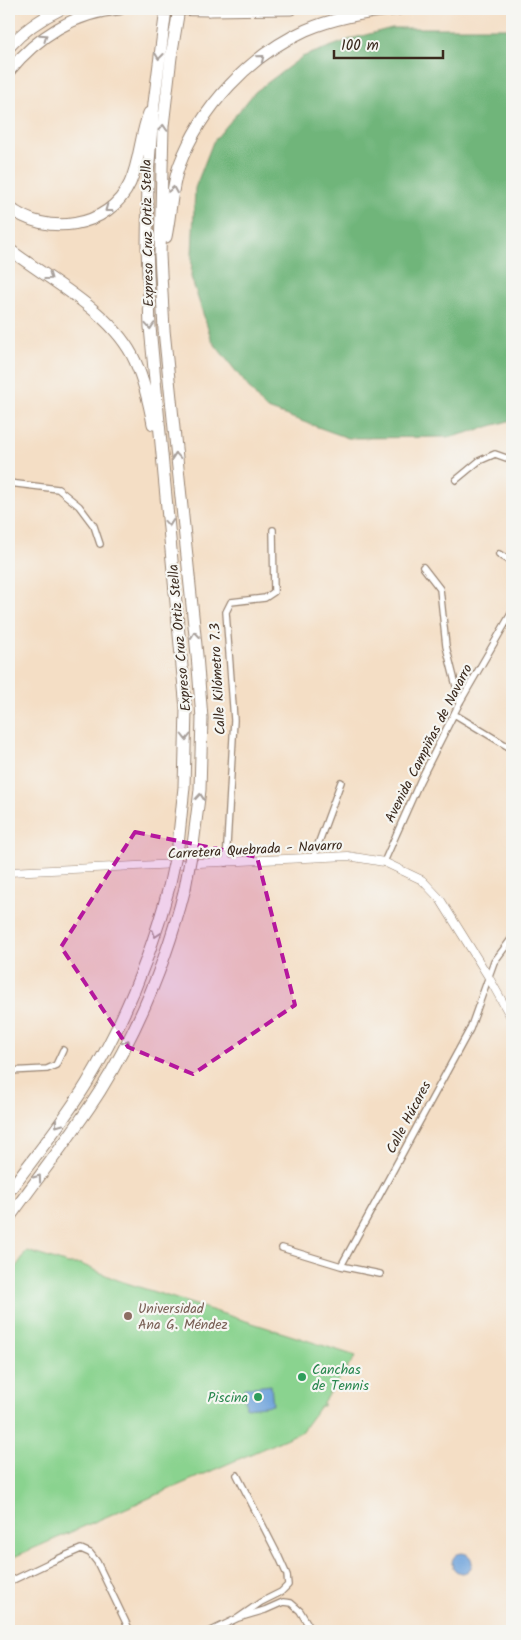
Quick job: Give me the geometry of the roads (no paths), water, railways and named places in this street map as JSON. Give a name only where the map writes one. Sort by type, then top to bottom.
[{"type":"highway","points":[[9,48],[29,29],[49,14],[61,9]]},
{"type":"highway","points":[[9,71],[32,46],[61,26],[86,15],[120,9]]},
{"type":"highway","points":[[160,9],[291,9]]},
{"type":"highway","name":"Expreso Cruz Ortiz Stella","points":[[9,1191],[81,1091],[118,1028],[145,964],[169,887],[178,845],[186,770],[186,709],[148,287],[148,174],[154,102],[166,9]]},
{"type":"highway","name":"Expreso Cruz Ortiz Stella","points":[[9,1218],[85,1114],[125,1046],[159,973],[185,888],[193,845],[200,790],[201,710],[164,330],[160,255],[163,126],[179,9]]},
{"type":"highway","points":[[160,255],[167,235],[174,182],[185,151],[208,112],[234,80],[272,49],[307,29],[332,20],[399,9]]},
{"type":"highway","points":[[9,207],[15,213],[36,222],[59,226],[84,221],[108,210],[129,186],[138,161],[144,126],[154,102]]},
{"type":"highway","points":[[9,249],[99,315],[128,348],[146,390],[155,432],[158,467],[166,488]]},
{"type":"street","points":[[456,480],[479,462],[495,454],[512,460]]},
{"type":"street","points":[[9,483],[58,489],[79,506],[94,526],[100,544]]},
{"type":"street","name":"Calle Kilómetro 7.3","points":[[226,863],[234,720],[226,612],[231,602],[265,598],[274,592],[273,530]]},
{"type":"street","points":[[499,554],[512,562]]},
{"type":"street","points":[[423,567],[440,589],[446,646],[460,702]]},
{"type":"street","name":"Avenida Campiñas de Navarro","points":[[384,862],[420,781],[460,702],[512,612]]},
{"type":"street","points":[[454,714],[512,749]]},
{"type":"street","points":[[313,858],[341,782]]},
{"type":"street","name":"Carretera Quebrada - Navarro","points":[[9,872],[348,856],[384,862],[422,880],[440,899],[488,976],[512,1019]]},
{"type":"street","name":"Calle Húcares","points":[[341,1266],[470,1029],[494,962],[512,938]]},
{"type":"street","points":[[9,1071],[47,1069],[56,1065],[63,1050]]},
{"type":"street","points":[[282,1248],[341,1266],[380,1274]]},
{"type":"street","points":[[211,1631],[238,1618],[261,1602],[281,1592],[288,1584],[287,1575],[279,1557],[237,1475]]},
{"type":"street","points":[[9,1582],[81,1549],[90,1553],[97,1562],[130,1631]]},
{"type":"street","points":[[238,1618],[265,1610],[283,1602],[291,1603],[300,1611],[312,1631]]},
{"type":"water","name":"Piscina","points":[[271,1385],[273,1405],[246,1408],[244,1388]]},
{"type":"water","points":[[458,1553],[466,1553],[472,1559],[472,1567],[466,1573],[458,1573],[452,1567],[452,1559]]},
{"type":"place","name":"Universidad Ana G. Méndez","points":[[128,1316]]},
{"type":"place","name":"Canchas de Tennis","points":[[302,1377]]},
{"type":"place","name":"Piscina","points":[[258,1397]]}]
